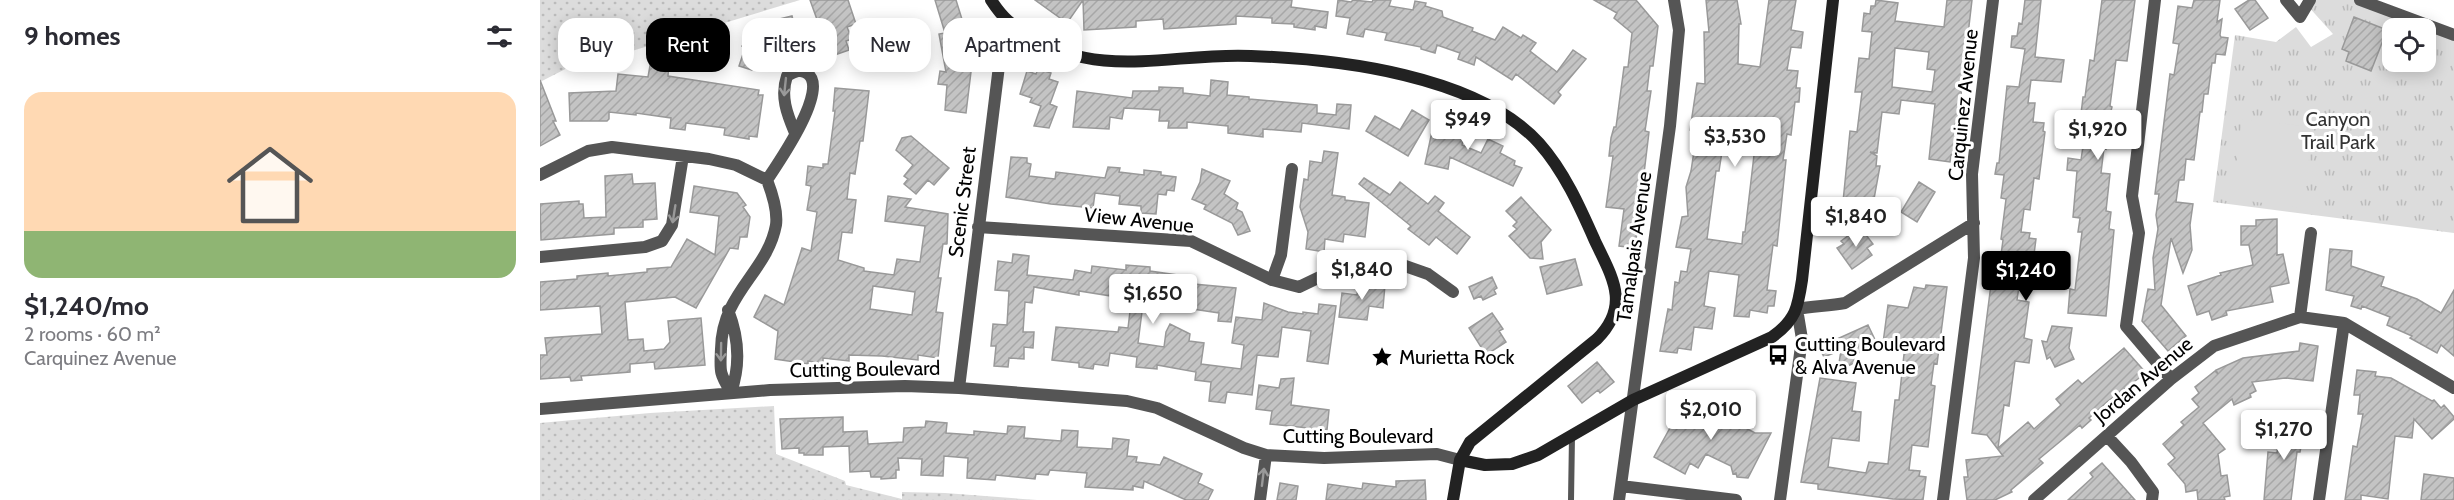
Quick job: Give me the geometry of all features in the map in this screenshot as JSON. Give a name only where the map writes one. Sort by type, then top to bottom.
[{"type":"main road","points":[[991,0],[1004,18]]},
{"type":"main road","points":[[1797,309],[1833,0]]},
{"type":"main road","points":[[1082,58],[1099,61],[1249,56],[1338,63],[1402,75],[1460,92],[1496,108],[1531,135],[1553,160],[1577,200],[1615,284],[1616,307],[1613,319],[1607,329],[1470,442],[1460,460],[1453,500]]},
{"type":"main road","name":"Cutting Boulevard","points":[[1460,460],[1485,465],[1512,464],[1538,455],[1633,400],[1772,337],[1786,327],[1797,309]]},
{"type":"street","name":"Tamalpais Avenue","points":[[1619,500],[1672,105],[1679,30],[1674,0]]},
{"type":"street","name":"Carquinez Avenue","points":[[1943,500],[1974,258],[1972,174],[1993,0]]},
{"type":"street","points":[[2156,0],[2132,196],[2139,233],[2126,326],[2171,379]]},
{"type":"street","points":[[2286,0],[2300,16],[2310,0]]},
{"type":"street","points":[[2360,0],[2454,35]]},
{"type":"street","name":"Scenic Street","points":[[959,388],[998,72]]},
{"type":"street","points":[[767,180],[784,155],[795,133]]},
{"type":"street","points":[[540,175],[588,151],[612,147],[736,165],[767,180],[777,222],[770,246],[741,288],[721,328],[720,376],[731,392]]},
{"type":"street","points":[[540,257],[645,247],[662,241],[672,225],[683,156]]},
{"type":"street","points":[[1272,280],[1281,255],[1292,169]]},
{"type":"street","points":[[1780,500],[1802,339],[1797,309],[1821,304],[1845,303],[1974,223]]},
{"type":"street","name":"View Avenue","points":[[978,227],[1191,241],[1272,280],[1299,287],[1349,263],[1391,261],[1428,274],[1453,292]]},
{"type":"street","points":[[2300,317],[2311,233]]},
{"type":"street","name":"Jordan Avenue","points":[[2034,500],[2171,379],[2214,346],[2300,317],[2344,323],[2454,388]]},
{"type":"street","points":[[2319,500],[2344,323]]},
{"type":"street","name":"Cutting Boulevard","points":[[540,409],[731,392],[905,386],[959,388],[1137,403],[1157,408],[1266,455],[1324,458],[1437,454],[1460,460]]},
{"type":"street","points":[[2107,436],[2131,462],[2153,492],[2152,500]]},
{"type":"street","points":[[1260,500],[1266,455]]},
{"type":"street","points":[[1621,486],[1736,500]]},
{"type":"lane","points":[[1571,500],[1572,435]]},
{"type":"green space","points":[[540,0],[800,0],[730,21],[730,18],[646,18],[646,47],[634,50],[634,18],[558,18],[560,72],[540,82]]},
{"type":"green space","name":"Canyon Trail Park","points":[[2310,0],[2363,0],[2411,18],[2382,18],[2382,72],[2436,72],[2436,27],[2454,34],[2454,233],[2213,202],[2235,35],[2276,42],[2296,27],[2311,47],[2333,34],[2307,5]]},
{"type":"green space","points":[[2242,119],[2313,127],[2303,208],[2232,199]]},
{"type":"green space","points":[[774,406],[776,454],[845,481],[846,485],[902,499],[902,492],[1037,500],[540,500],[540,423],[650,413]]},
{"type":"building","points":[[810,0],[848,0],[854,18],[849,18],[849,26],[847,27],[849,40],[846,41],[849,50],[837,54],[837,18],[816,18]]},
{"type":"building","points":[[935,0],[956,0],[962,18],[943,18],[943,26]]},
{"type":"building","points":[[1035,0],[1083,0],[1070,18],[1060,18]]},
{"type":"building","points":[[1083,0],[1292,0],[1291,7],[1328,12],[1326,28],[1315,26],[1315,30],[1294,27],[1294,24],[1272,23],[1272,18],[1236,16],[1236,24],[1164,29],[1163,19],[1136,21],[1136,27],[1084,30]]},
{"type":"building","points":[[1338,0],[1372,2],[1373,0],[1391,0],[1389,6],[1413,10],[1415,1],[1426,3],[1425,6],[1442,11],[1443,17],[1473,28],[1472,31],[1495,40],[1503,27],[1521,38],[1523,35],[1536,43],[1530,51],[1557,72],[1573,50],[1586,59],[1558,92],[1561,95],[1554,104],[1516,74],[1512,80],[1476,57],[1474,65],[1458,59],[1460,53],[1437,45],[1435,53],[1421,49],[1421,47],[1385,40],[1387,33],[1365,29],[1363,37],[1347,34],[1350,18],[1336,16]]},
{"type":"building","points":[[1594,0],[1636,0],[1658,26],[1647,91],[1651,91],[1645,131],[1649,132],[1635,248],[1619,246],[1624,209],[1606,207],[1613,156],[1609,156],[1611,138],[1614,127],[1616,127],[1624,67],[1628,67],[1632,33],[1614,18],[1617,13]]},
{"type":"building","points":[[1706,0],[1737,0],[1741,24],[1739,24],[1738,64],[1760,67],[1769,0],[1796,0],[1791,30],[1803,32],[1801,48],[1791,47],[1787,70],[1798,71],[1796,88],[1800,88],[1799,102],[1795,102],[1791,135],[1787,134],[1777,246],[1773,245],[1767,290],[1776,291],[1774,306],[1768,306],[1767,313],[1750,310],[1749,317],[1734,316],[1739,275],[1709,271],[1704,306],[1715,308],[1712,329],[1694,327],[1691,350],[1678,348],[1677,353],[1660,351],[1668,309],[1672,310],[1675,282],[1679,283],[1681,271],[1687,272],[1691,249],[1676,247],[1682,217],[1688,216],[1686,187],[1691,171],[1697,131],[1690,130],[1697,83],[1705,84],[1704,32],[1709,32]],"holes":[[[1726,126],[1748,129],[1747,137],[1756,138],[1742,244],[1707,239],[1716,171],[1719,171]]]},
{"type":"building","points":[[1876,0],[1898,3],[1895,21],[1944,27],[1947,0],[1972,0],[1954,155],[1951,155],[1950,162],[1929,159],[1935,104],[1901,100],[1899,114],[1882,112],[1877,153],[1870,152],[1877,156],[1876,166],[1880,166],[1870,221],[1843,218],[1842,212],[1850,131],[1857,132],[1862,92],[1855,92],[1859,58],[1869,59],[1872,32],[1862,31],[1864,13],[1870,14],[1871,6],[1875,6]],"holes":[[[1895,48],[1929,52],[1927,69],[1935,70],[1932,92],[1892,87]]]},
{"type":"building","points":[[2025,0],[2041,0],[2035,57],[2064,60],[2061,82],[2031,80],[2028,103],[2035,103],[2033,122],[2044,123],[2043,131],[2045,132],[2039,179],[2034,178],[2030,210],[2024,209],[2021,232],[2030,233],[2029,238],[2036,239],[2033,262],[2023,261],[2017,300],[2029,302],[2024,338],[2032,340],[2029,363],[2015,361],[2009,406],[2004,405],[1998,448],[2028,422],[2034,429],[2061,405],[2056,399],[2078,380],[2082,384],[2124,348],[2146,373],[2108,401],[2089,418],[2091,420],[2082,428],[2080,425],[2039,459],[2043,463],[2011,490],[2012,492],[1995,500],[1967,500],[1964,477],[1968,477],[1966,460],[2003,456],[1987,435],[1972,433],[1994,261],[2000,262],[2003,240],[2001,239],[2006,199],[2001,198],[2004,175],[1995,174],[1997,163],[1999,163],[2007,86],[2019,87],[2025,49],[2011,47],[2012,36],[2017,36],[2019,23],[2022,24]]},
{"type":"building","points":[[2102,0],[2135,0],[2127,61],[2116,60],[2110,106],[2111,111],[2117,112],[2112,145],[2106,145],[2106,149],[2104,148],[2101,173],[2110,174],[2106,211],[2111,212],[2109,229],[2114,230],[2106,316],[2068,313],[2070,289],[2075,290],[2082,232],[2078,232],[2080,218],[2073,217],[2077,171],[2067,170],[2068,158],[2081,160],[2085,132],[2079,131],[2083,97],[2085,97],[2090,60],[2094,61]]},
{"type":"building","points":[[2194,0],[2220,0],[2217,22],[2222,19],[2220,35],[2228,38],[2225,55],[2216,54],[2215,63],[2212,63],[2208,94],[2204,94],[2202,112],[2200,112],[2194,160],[2186,159],[2184,180],[2179,180],[2176,202],[2193,204],[2190,225],[2192,250],[2183,273],[2171,238],[2161,305],[2186,336],[2168,351],[2142,321],[2148,289],[2155,290],[2153,258],[2158,229],[2156,215],[2159,194],[2155,194],[2170,74],[2174,75],[2179,44],[2173,43],[2178,6],[2192,8]]},
{"type":"building","points":[[2249,0],[2255,0],[2268,18],[2250,30],[2235,9]]},
{"type":"building","points":[[2354,17],[2382,28],[2382,43],[2371,71],[2346,61],[2349,52],[2342,49]]},
{"type":"building","points":[[943,33],[943,56],[939,34]]},
{"type":"building","points":[[940,71],[971,72],[966,113],[945,110],[947,85],[938,84]]},
{"type":"building","points":[[649,72],[668,72],[668,76],[759,90],[758,95],[763,95],[757,137],[749,136],[749,139],[724,135],[725,128],[686,123],[685,130],[670,128],[671,118],[636,113],[636,115],[609,112],[607,121],[570,121],[569,93],[616,91],[618,74],[648,77]]},
{"type":"building","points":[[1027,72],[1036,74],[1037,72],[1051,73],[1049,79],[1058,82],[1050,104],[1057,107],[1049,128],[1034,126],[1041,106],[1030,102],[1032,98],[1020,94]]},
{"type":"building","points":[[540,80],[560,135],[540,146]]},
{"type":"building","points":[[1211,80],[1228,82],[1227,95],[1317,105],[1317,113],[1336,115],[1337,104],[1351,105],[1349,129],[1302,123],[1301,132],[1263,129],[1263,137],[1228,133],[1228,126],[1187,122],[1187,128],[1168,128],[1169,121],[1159,121],[1160,110],[1124,108],[1122,119],[1110,117],[1109,129],[1073,127],[1077,91],[1132,98],[1133,91],[1159,91],[1159,87],[1183,88],[1183,93],[1210,96]]},
{"type":"building","points":[[835,88],[869,91],[863,141],[860,141],[855,174],[850,173],[847,199],[856,200],[852,233],[842,232],[838,260],[864,268],[864,271],[894,275],[897,259],[920,262],[925,226],[885,221],[888,196],[911,199],[905,207],[948,214],[947,244],[943,244],[938,278],[941,278],[936,312],[943,313],[938,358],[918,355],[918,360],[849,355],[849,361],[823,358],[823,363],[808,361],[808,364],[775,359],[778,331],[754,317],[765,295],[784,305],[802,248],[811,251],[817,212],[807,210],[811,186],[806,185],[808,166],[823,168],[823,164],[828,164],[835,111],[833,111]],"holes":[[[873,286],[915,292],[912,315],[870,309]]]},
{"type":"building","points":[[1412,110],[1429,120],[1408,156],[1366,131],[1375,116],[1400,130]]},
{"type":"building","points":[[1436,113],[1457,117],[1456,122],[1466,124],[1462,145],[1481,153],[1488,139],[1503,146],[1500,153],[1515,161],[1514,165],[1522,168],[1513,186],[1450,157],[1448,169],[1425,164]]},
{"type":"building","points":[[911,136],[949,168],[934,185],[928,180],[916,194],[904,184],[908,179],[904,176],[913,165],[896,150],[902,138]]},
{"type":"building","points":[[1324,151],[1338,153],[1332,195],[1345,197],[1345,200],[1369,203],[1365,237],[1344,234],[1343,242],[1325,239],[1324,252],[1306,249],[1308,232],[1300,207],[1304,179],[1308,180],[1310,161],[1322,163]]},
{"type":"building","points":[[1011,157],[1027,158],[1027,163],[1031,164],[1029,176],[1055,179],[1056,172],[1105,178],[1108,167],[1120,168],[1119,172],[1144,175],[1144,170],[1161,172],[1161,175],[1176,177],[1174,191],[1167,190],[1166,195],[1158,194],[1156,214],[1141,213],[1141,206],[1119,204],[1120,196],[1095,193],[1093,208],[1006,197]]},
{"type":"building","points":[[1202,169],[1230,181],[1224,194],[1238,203],[1236,209],[1242,212],[1250,231],[1238,235],[1232,223],[1204,209],[1206,205],[1192,199],[1200,182]]},
{"type":"building","points":[[632,174],[633,184],[655,183],[657,219],[643,220],[643,227],[614,228],[614,234],[541,240],[540,204],[579,201],[579,204],[583,204],[584,218],[606,217],[605,176]]},
{"type":"building","points":[[1364,178],[1390,195],[1400,182],[1428,204],[1435,196],[1444,203],[1438,211],[1470,237],[1457,254],[1436,237],[1429,245],[1408,229],[1411,226],[1359,184]]},
{"type":"building","points":[[1919,182],[1935,192],[1917,222],[1901,212]]},
{"type":"building","points":[[694,186],[737,193],[746,205],[743,207],[750,217],[747,237],[740,237],[738,249],[730,248],[696,308],[675,297],[625,302],[628,340],[643,339],[644,351],[664,349],[670,342],[668,321],[701,318],[705,365],[655,369],[654,362],[630,364],[630,372],[581,376],[582,380],[571,381],[570,377],[540,379],[540,355],[547,355],[545,338],[602,334],[600,306],[540,310],[540,282],[577,279],[577,276],[608,273],[608,276],[647,272],[647,269],[671,267],[687,239],[715,255],[719,216],[690,212]]},
{"type":"building","points":[[1521,197],[1551,230],[1541,242],[1543,259],[1530,258],[1509,236],[1517,229],[1513,226],[1517,222],[1506,211]]},
{"type":"building","points":[[2277,219],[2277,255],[2283,254],[2289,283],[2270,287],[2273,302],[2226,311],[2227,315],[2212,320],[2209,311],[2197,315],[2188,286],[2221,275],[2220,273],[2253,265],[2249,245],[2241,245],[2241,226],[2256,226],[2256,220]]},
{"type":"building","points":[[1860,227],[1873,244],[1867,248],[1872,255],[1852,269],[1837,248],[1844,244],[1841,241]]},
{"type":"building","points":[[2330,249],[2352,251],[2351,266],[2384,277],[2381,286],[2417,299],[2441,313],[2454,290],[2454,356],[2441,345],[2437,353],[2410,338],[2412,336],[2387,325],[2390,317],[2362,306],[2361,309],[2351,306],[2354,296],[2326,290]]},
{"type":"building","points":[[1013,254],[1029,256],[1027,275],[1073,280],[1075,270],[1091,273],[1092,266],[1126,270],[1126,265],[1150,267],[1150,271],[1184,276],[1183,283],[1236,288],[1231,322],[1218,321],[1219,313],[1185,308],[1187,300],[1152,297],[1151,305],[1143,304],[1138,343],[1164,347],[1166,332],[1170,324],[1190,334],[1189,341],[1204,343],[1201,364],[1241,369],[1244,345],[1232,343],[1236,317],[1262,320],[1264,303],[1288,312],[1303,314],[1303,312],[1318,314],[1319,304],[1336,306],[1328,364],[1307,361],[1311,331],[1282,327],[1278,357],[1257,355],[1252,395],[1227,392],[1225,403],[1209,401],[1211,382],[1195,380],[1196,372],[1157,365],[1157,369],[1136,367],[1137,357],[1110,353],[1108,366],[1094,364],[1093,369],[1079,367],[1079,363],[1052,360],[1056,327],[1118,332],[1119,327],[1128,328],[1131,303],[1123,302],[1123,298],[1079,291],[1079,295],[1034,287],[1032,303],[1025,302],[1023,332],[1034,332],[1033,348],[1024,347],[1024,359],[1009,358],[1008,367],[994,366],[996,346],[991,346],[993,324],[1007,325],[1009,291],[995,290],[998,261],[1012,263]]},
{"type":"building","points":[[1575,259],[1582,285],[1547,294],[1540,267]]},
{"type":"building","points":[[1492,277],[1497,288],[1494,290],[1496,294],[1483,300],[1481,296],[1474,299],[1469,287]]},
{"type":"building","points":[[1359,281],[1385,285],[1383,308],[1369,306],[1367,320],[1339,317],[1342,293],[1357,295]]},
{"type":"building","points":[[1926,285],[1947,287],[1937,364],[1934,363],[1931,385],[1935,386],[1928,447],[1912,445],[1909,470],[1920,471],[1919,476],[1926,477],[1923,500],[1893,499],[1818,489],[1818,484],[1801,482],[1820,378],[1856,383],[1852,411],[1861,412],[1859,441],[1832,438],[1828,467],[1866,473],[1869,462],[1888,464],[1895,400],[1899,400],[1905,345],[1883,343],[1888,305],[1908,308],[1914,287],[1925,289]]},
{"type":"building","points":[[1492,313],[1503,329],[1499,331],[1506,342],[1486,355],[1469,328]]},
{"type":"building","points":[[1868,325],[1877,344],[1856,354],[1859,361],[1838,370],[1841,350],[1824,357],[1819,347]]},
{"type":"building","points":[[2052,326],[2072,328],[2069,348],[2074,359],[2055,367],[2050,357],[2047,359],[2042,341],[2047,342]]},
{"type":"building","points":[[2300,343],[2318,346],[2313,381],[2285,378],[2252,382],[2256,391],[2250,394],[2251,397],[2234,405],[2232,399],[2203,423],[2225,449],[2218,454],[2221,476],[2227,475],[2230,496],[2224,497],[2225,500],[2198,500],[2197,490],[2186,492],[2185,484],[2168,464],[2175,458],[2163,444],[2184,425],[2181,422],[2199,407],[2192,399],[2199,393],[2195,387],[2215,371],[2218,374],[2216,370],[2243,358],[2299,351]]},
{"type":"building","points":[[1597,362],[1614,382],[1600,393],[1598,390],[1582,403],[1568,386]]},
{"type":"building","points":[[2357,370],[2376,372],[2375,376],[2391,378],[2432,401],[2434,400],[2441,408],[2444,405],[2454,417],[2432,439],[2414,419],[2412,438],[2395,436],[2388,499],[2361,495],[2361,500],[2345,500],[2353,446],[2357,447],[2363,414],[2358,414],[2360,395],[2354,395]]},
{"type":"building","points":[[1294,378],[1291,405],[1329,410],[1327,430],[1270,424],[1272,411],[1256,409],[1259,385],[1279,388],[1281,379]]},
{"type":"building","points":[[1706,400],[1728,411],[1725,417],[1755,433],[1771,433],[1748,478],[1737,477],[1736,473],[1733,474],[1731,466],[1706,454],[1698,468],[1690,463],[1685,474],[1654,457],[1681,408],[1697,416]]},
{"type":"building","points":[[843,417],[843,432],[867,431],[868,444],[903,442],[904,428],[925,427],[926,421],[947,423],[946,433],[974,435],[974,431],[1007,434],[1008,426],[1025,427],[1024,438],[1061,441],[1062,430],[1078,431],[1077,447],[1112,449],[1113,438],[1129,440],[1127,456],[1137,457],[1136,462],[1160,465],[1164,457],[1202,474],[1198,483],[1213,490],[1208,500],[1186,500],[1144,481],[1143,488],[1133,486],[1133,490],[1085,487],[1087,473],[1050,470],[1048,475],[1036,474],[1035,479],[996,475],[995,480],[967,478],[968,458],[944,456],[943,476],[921,475],[922,459],[898,458],[899,470],[896,470],[896,478],[881,479],[881,477],[871,477],[870,471],[850,472],[849,446],[823,447],[823,455],[804,455],[804,453],[799,453],[799,448],[782,449],[780,419]]},
{"type":"building","points":[[2282,417],[2306,420],[2300,452],[2297,452],[2291,500],[2264,500],[2268,452],[2277,453]]},
{"type":"building","points":[[2102,463],[2135,500],[2068,500],[2093,477],[2090,473]]},
{"type":"building","points":[[2424,474],[2454,478],[2454,500],[2421,500]]},
{"type":"building","points":[[1425,480],[1426,500],[1326,500],[1328,484],[1362,489],[1363,483],[1396,487],[1396,481]]},
{"type":"building","points":[[1280,483],[1298,486],[1296,500],[1277,500]]},
{"type":"place","name":"Cutting Boulevard & Alva Avenue","points":[[1778,355]]},
{"type":"place","name":"Murietta Rock","points":[[1382,357]]}]
